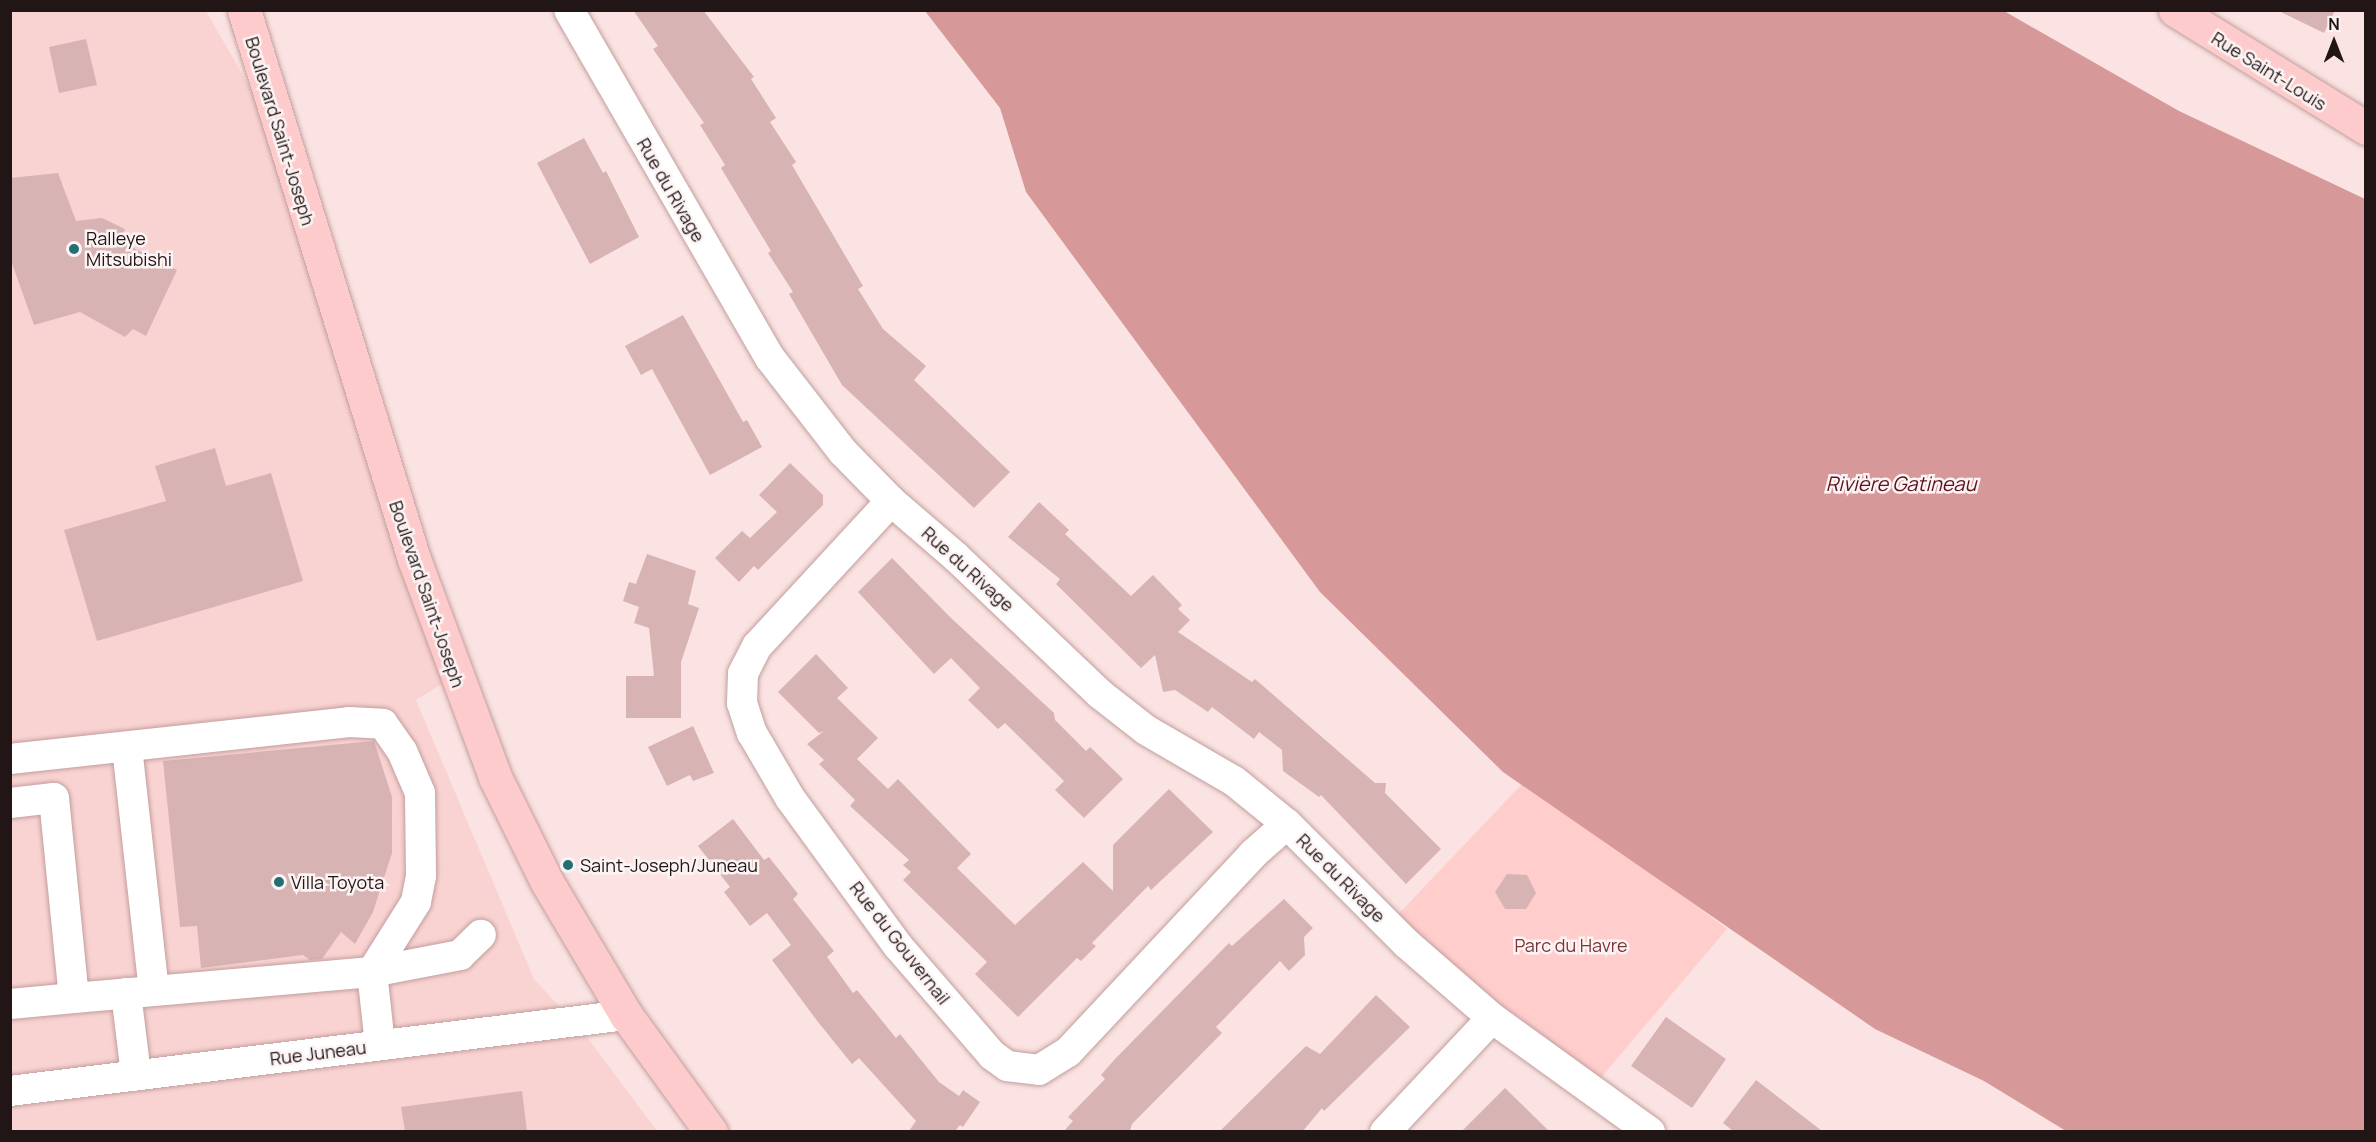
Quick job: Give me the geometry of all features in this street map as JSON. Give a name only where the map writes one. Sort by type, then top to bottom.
[{"type":"main road","name":"Boulevard Saint-Joseph","points":[[244,10],[361,394],[471,720],[518,827],[626,1015],[711,1131]]},
{"type":"main road","name":"Rue Saint-Louis","points":[[2175,10],[2366,128]]},
{"type":"street","name":"Rue du Rivage","points":[[569,10],[770,358],[818,423],[891,501],[1130,718],[1216,768],[1287,824],[1407,944],[1492,1018],[1650,1131]]},
{"type":"street","name":"Rue du Gouvernail","points":[[891,501],[757,646],[743,674],[742,703],[752,733],[790,798],[898,946],[992,1055],[1007,1066],[1039,1070],[1068,1052],[1253,854],[1287,824]]},
{"type":"street","points":[[10,759],[349,722],[383,724],[402,751],[420,793],[421,876],[416,902],[372,972],[380,1045]]},
{"type":"street","points":[[127,747],[140,992],[136,1075]]},
{"type":"street","points":[[10,803],[54,798],[74,998]]},
{"type":"street","points":[[10,1004],[372,972],[460,955],[481,935]]},
{"type":"street","name":"Rue Juneau","points":[[10,1090],[626,1015]]},
{"type":"street","points":[[1384,1131],[1492,1018]]},
{"type":"shaded area","points":[[10,11],[206,11],[283,145],[455,676],[416,700],[534,979],[584,1033],[657,1131],[11,1131]]},
{"type":"green space","name":"Parc du Havre","points":[[1522,784],[1641,865],[1727,929],[1592,1088],[1388,925]]},
{"type":"water","name":"Rivière Gatineau","points":[[925,11],[2004,11],[2179,111],[2365,199],[2365,1131],[2066,1131],[1984,1081],[1875,1029],[1503,772],[1320,592],[1026,192],[1000,108]]},
{"type":"building","points":[[633,10],[703,10],[754,77],[751,79],[776,118],[770,122],[796,162],[792,165],[863,286],[858,289],[883,329],[926,366],[914,380],[1010,472],[974,508],[842,385],[789,294],[793,292],[768,253],[771,251],[721,168],[725,165],[700,125],[704,123],[653,49],[658,46]]},
{"type":"building","points":[[2277,10],[2335,10],[2324,33]]},
{"type":"building","points":[[86,39],[97,85],[59,93],[49,47]]},
{"type":"building","points":[[584,138],[603,173],[606,171],[639,237],[590,264],[537,163]]},
{"type":"building","name":"Ralleye Mitsubishi","points":[[58,173],[76,221],[102,218],[125,229],[120,241],[177,270],[146,336],[133,329],[125,337],[80,312],[34,325],[10,258],[10,178]]},
{"type":"building","points":[[683,315],[743,422],[747,420],[762,447],[710,475],[652,369],[641,375],[625,346]]},
{"type":"building","points":[[215,448],[226,486],[271,473],[303,581],[97,641],[64,530],[166,501],[155,466]]},
{"type":"building","points":[[790,463],[823,495],[823,505],[758,570],[754,566],[739,582],[715,558],[742,531],[750,538],[777,512],[759,495]]},
{"type":"building","points":[[1039,502],[1069,530],[1065,534],[1131,596],[1153,575],[1182,605],[1178,609],[1190,620],[1178,632],[1252,682],[1255,679],[1375,783],[1386,783],[1385,793],[1441,849],[1406,884],[1321,795],[1319,797],[1283,771],[1282,750],[1259,732],[1254,739],[1212,707],[1208,712],[1175,690],[1163,692],[1155,655],[1141,668],[1056,584],[1060,579],[1008,537]]},
{"type":"building","points":[[647,554],[696,571],[688,604],[699,608],[681,662],[681,718],[626,718],[626,676],[654,676],[649,628],[634,623],[639,607],[623,601],[629,582],[636,584]]},
{"type":"building","points":[[892,558],[951,618],[1054,713],[1055,720],[1086,751],[1090,747],[1123,779],[1084,818],[1055,790],[1064,781],[1005,723],[998,729],[968,700],[980,688],[951,658],[934,674],[858,592]]},
{"type":"building","points":[[816,654],[848,688],[837,698],[878,738],[857,759],[888,789],[898,779],[971,854],[957,868],[1015,925],[1083,862],[1113,891],[1113,845],[1169,789],[1213,832],[1151,890],[1148,886],[1092,943],[1096,946],[1081,961],[1077,958],[1018,1017],[975,974],[987,962],[903,880],[911,872],[903,865],[909,860],[850,806],[855,800],[819,764],[824,760],[807,744],[824,731],[819,733],[778,692]]},
{"type":"building","points":[[693,726],[714,773],[693,781],[690,775],[667,786],[648,747]]},
{"type":"building","name":"Villa Toyota","points":[[374,741],[392,797],[392,853],[373,912],[355,944],[341,932],[322,959],[310,960],[303,955],[201,968],[197,926],[180,927],[163,761]]},
{"type":"building","points":[[733,819],[764,860],[769,857],[798,894],[793,899],[834,951],[827,957],[853,993],[857,990],[896,1038],[900,1034],[939,1082],[959,1096],[963,1090],[980,1102],[963,1127],[960,1125],[955,1131],[909,1131],[916,1121],[859,1058],[852,1064],[818,1022],[772,960],[791,945],[767,913],[750,926],[724,892],[730,887],[698,846]]},
{"type":"building","points":[[1507,874],[1527,875],[1536,893],[1526,909],[1505,909],[1495,892]]},
{"type":"building","points":[[1284,899],[1313,928],[1304,937],[1305,955],[1289,971],[1280,961],[1216,1027],[1222,1033],[1132,1124],[1130,1131],[1064,1131],[1073,1121],[1068,1117],[1105,1079],[1101,1075],[1115,1059],[1229,943],[1232,946]]},
{"type":"building","points":[[1376,995],[1410,1027],[1324,1111],[1322,1108],[1303,1131],[1220,1131],[1306,1046],[1320,1054]]},
{"type":"building","points":[[1666,1017],[1726,1059],[1692,1108],[1631,1066]]},
{"type":"building","points":[[1756,1080],[1822,1131],[1733,1131],[1723,1123]]},
{"type":"building","points":[[1505,1088],[1549,1131],[1462,1131]]},
{"type":"building","points":[[522,1091],[527,1131],[405,1131],[401,1107]]},
{"type":"place","name":"Ralleye Mitsubishi","points":[[74,249]]},
{"type":"place","name":"Saint-Joseph/Juneau","points":[[568,865]]},
{"type":"place","name":"Villa Toyota","points":[[279,882]]}]
